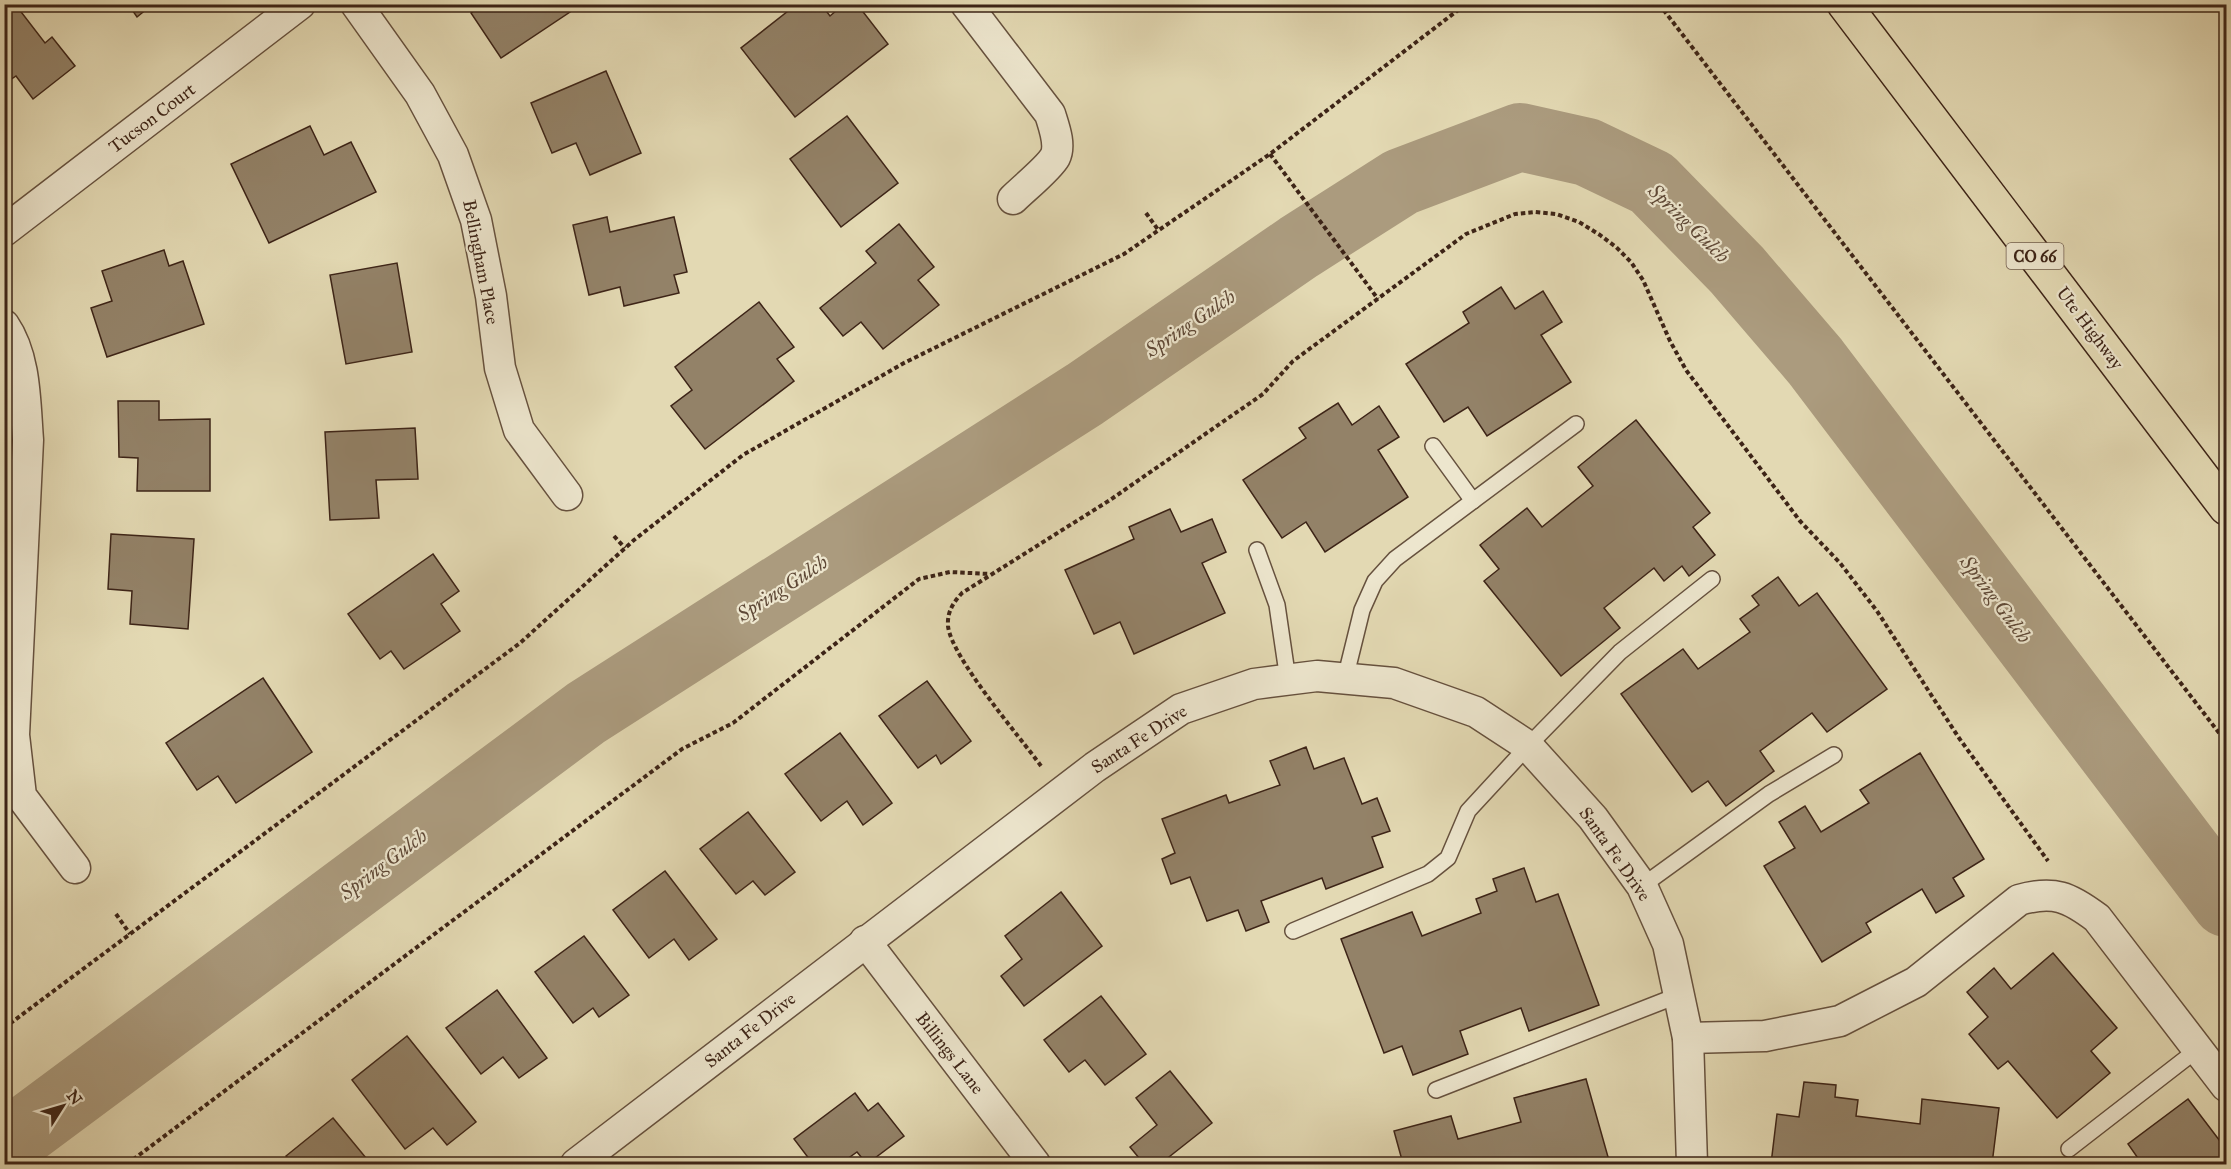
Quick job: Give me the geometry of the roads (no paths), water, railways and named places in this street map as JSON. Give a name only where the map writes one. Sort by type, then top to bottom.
[{"type":"main road","name":"Ute Highway","points":[[1844,4],[2226,508]]},
{"type":"street","name":"Tucson Court","points":[[4,231],[300,4]]},
{"type":"street","name":"Bellingham Place","points":[[356,4],[420,94],[453,155],[476,220],[491,296],[500,368],[519,430],[567,495]]},
{"type":"street","points":[[966,4],[1050,114],[1055,129],[1057,143],[1055,157],[1013,199]]},
{"type":"street","points":[[4,325],[15,347],[20,366],[28,440],[14,735],[21,796],[75,868]]},
{"type":"street","name":"Santa Fe Drive","points":[[576,1164],[1095,767],[1181,709],[1254,684],[1317,676],[1394,683],[1476,712],[1528,746],[1593,818],[1642,886],[1668,944],[1688,1038],[1692,1164]]},
{"type":"street","points":[[1688,1038],[1765,1036],[1840,1021],[1916,982],[2019,900],[2040,894],[2059,896],[2080,905],[2097,918],[2226,1086]]},
{"type":"street","name":"Billings Lane","points":[[865,941],[1035,1164]]},
{"type":"lane","points":[[1345,679],[1362,610],[1375,580],[1395,559],[1576,424]]},
{"type":"lane","points":[[1432,446],[1473,501]]},
{"type":"lane","points":[[1257,550],[1277,605],[1288,680]]},
{"type":"lane","points":[[1293,931],[1428,874],[1448,858],[1468,811],[1528,746],[1620,652],[1712,579]]},
{"type":"lane","points":[[1642,886],[1768,794],[1834,755]]},
{"type":"lane","points":[[1436,1090],[1679,995]]},
{"type":"lane","points":[[2069,1149],[2198,1049]]},
{"type":"waterway","name":"Spring Gulch","points":[[4,1146],[586,713],[1085,394],[1299,247],[1401,182],[1520,137],[1587,152],[1652,183],[1737,270],[1815,361],[2226,903]]}]
